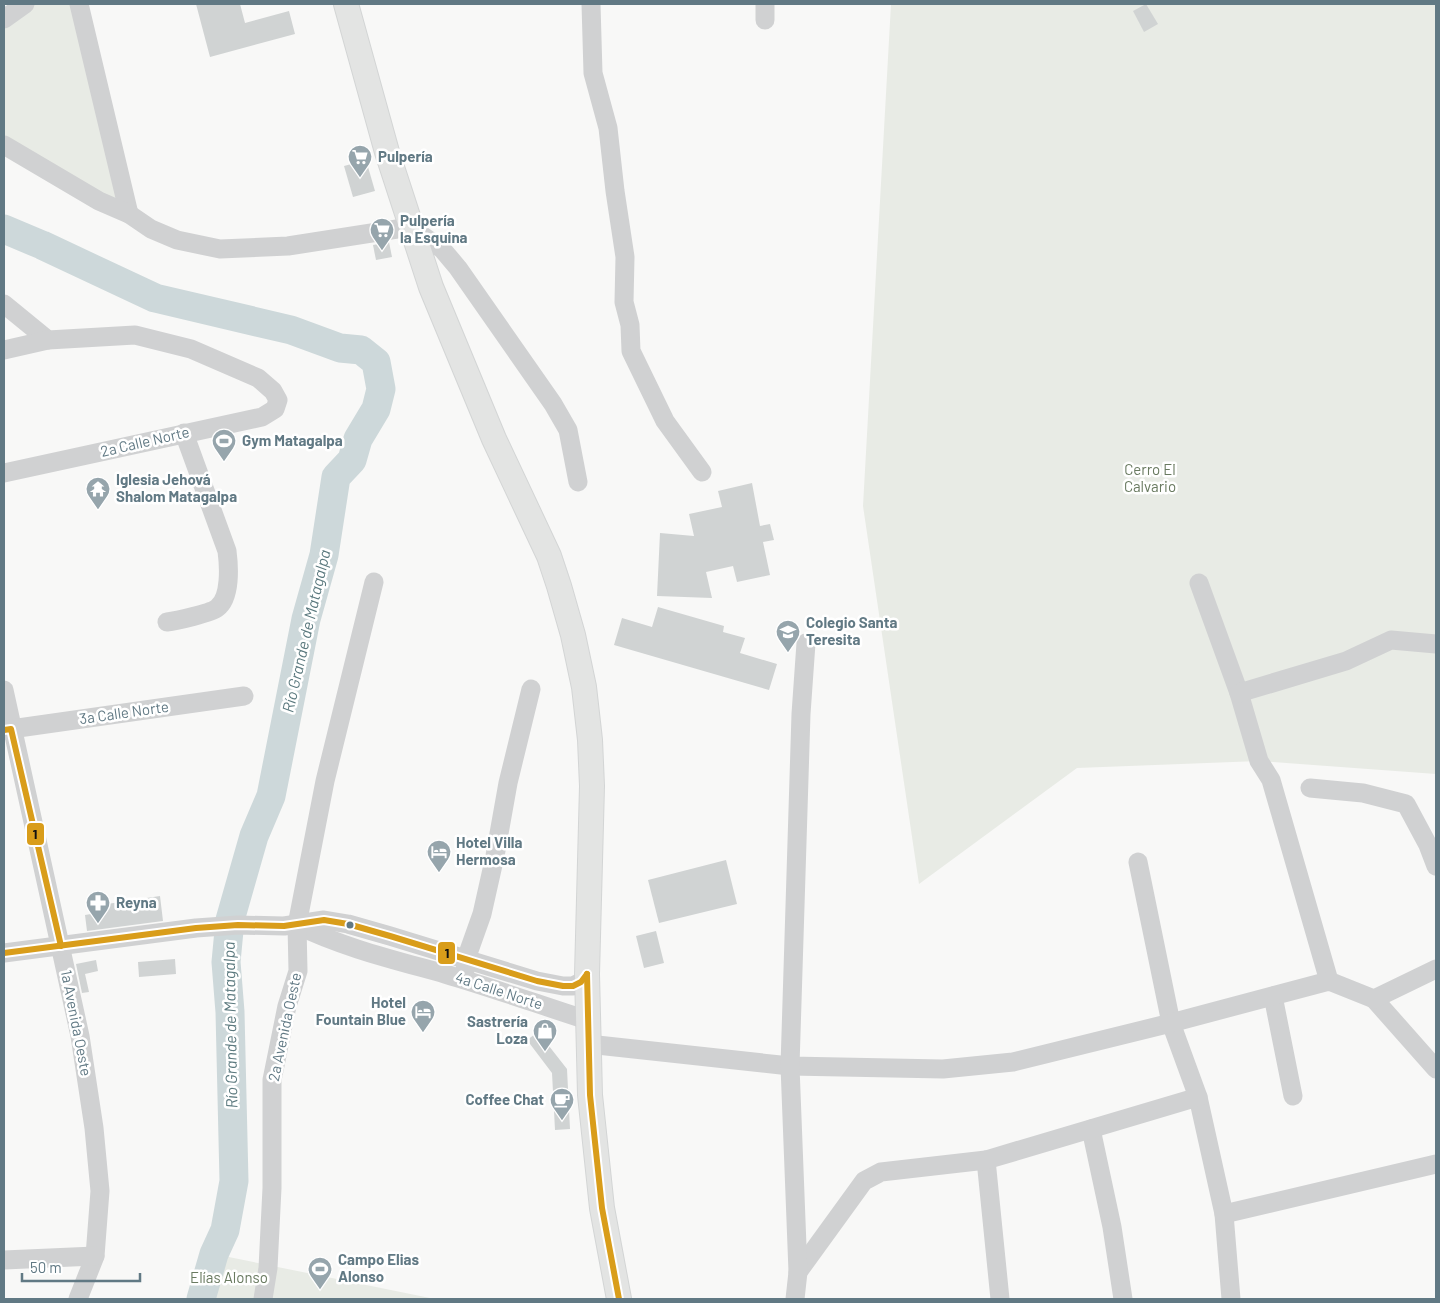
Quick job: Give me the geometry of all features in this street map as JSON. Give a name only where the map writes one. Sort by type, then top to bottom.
[{"type":"main road","points":[[346,4],[410,227],[443,318],[494,439],[549,556],[573,635],[584,687],[592,777],[587,974],[590,1095],[602,1208],[619,1299]]},
{"type":"street","points":[[4,19],[25,4]]},
{"type":"street","points":[[79,4],[128,214]]},
{"type":"street","points":[[592,4],[593,73],[608,128],[625,258],[624,302],[630,325],[631,351],[665,421],[702,472]]},
{"type":"street","points":[[4,145],[99,201],[128,214],[151,229],[177,240],[220,249],[288,246],[410,227],[442,249],[458,268],[553,404],[568,430],[578,482]]},
{"type":"street","points":[[4,304],[48,340]]},
{"type":"street","name":"2a Calle Norte","points":[[4,473],[262,417],[275,409],[278,400],[273,390],[258,378],[182,347],[135,335],[48,340]]},
{"type":"street","points":[[4,350],[48,340]]},
{"type":"street","points":[[167,622],[178,621],[218,608],[226,596],[229,570],[227,551],[184,433]]},
{"type":"street","name":"2a Avenida Oeste","points":[[263,1299],[268,1268],[272,1188],[272,1080],[286,1006],[298,971],[291,925],[374,582]]},
{"type":"street","points":[[1199,583],[1239,693],[1259,760],[1271,780],[1329,981]]},
{"type":"street","points":[[1239,693],[1346,661],[1391,640],[1436,644]]},
{"type":"street","points":[[795,1299],[798,1272],[790,1066],[800,724],[806,643]]},
{"type":"street","points":[[464,980],[466,959],[482,914],[508,783],[531,688]]},
{"type":"street","name":"1a Avenida Oeste","points":[[4,690],[8,729],[61,946],[80,1036],[94,1128],[100,1191],[94,1256],[78,1299]]},
{"type":"street","name":"3a Calle Norte","points":[[8,729],[244,696]]},
{"type":"street","points":[[1310,788],[1363,793],[1406,804],[1428,845],[1436,866]]},
{"type":"street","points":[[1138,862],[1171,1023],[1198,1096],[1224,1214],[1231,1299]]},
{"type":"street","name":"4a Calle Norte","points":[[4,953],[196,928],[238,925],[291,925],[324,920],[348,924],[537,981],[573,986],[581,982],[587,974]]},
{"type":"street","name":"4a Calle Norte","points":[[291,925],[347,945],[587,1020]]},
{"type":"street","points":[[1374,999],[1436,969]]},
{"type":"street","points":[[588,1044],[790,1066],[943,1069],[1013,1062],[1329,981],[1374,999],[1436,1069]]},
{"type":"street","points":[[1273,996],[1293,1096]]},
{"type":"street","points":[[798,1272],[864,1181],[880,1172],[986,1160],[1198,1096]]},
{"type":"street","points":[[1091,1129],[1112,1227],[1123,1299]]},
{"type":"street","points":[[986,1160],[1000,1299]]},
{"type":"street","points":[[1224,1214],[1436,1164]]},
{"type":"street","points":[[4,1260],[94,1256]]},
{"type":"green space","points":[[25,4],[79,4],[129,214],[4,143],[4,19]]},
{"type":"green space","name":"Cerro El Calvario","points":[[891,4],[1436,4],[1436,774],[1259,761],[1077,768],[919,884],[863,506]]},
{"type":"green space","name":"Elías Alonso","points":[[214,1254],[435,1299],[201,1299]]},
{"type":"building","points":[[196,4],[240,4],[245,23],[289,11],[295,34],[210,57]]},
{"type":"building","points":[[1146,4],[1158,24],[1144,32],[1133,11]]},
{"type":"building","name":"Pulpería","points":[[366,160],[375,191],[353,197],[344,166]]},
{"type":"building","name":"Pulpería la Esquina","points":[[389,242],[392,257],[376,260],[373,245]]},
{"type":"building","points":[[752,483],[760,526],[770,524],[774,540],[763,542],[770,575],[737,582],[733,566],[706,572],[712,598],[657,596],[660,533],[694,536],[689,514],[722,507],[718,491]]},
{"type":"building","points":[[658,607],[724,626],[723,632],[745,638],[740,653],[777,664],[769,690],[614,645],[622,618],[652,627]]},
{"type":"building","points":[[726,860],[737,904],[659,923],[648,880]]},
{"type":"building","points":[[160,896],[163,921],[87,931],[85,915],[91,914],[90,903],[106,900],[107,904]]},
{"type":"building","points":[[656,931],[664,963],[644,968],[636,936]]},
{"type":"building","points":[[175,959],[176,974],[139,977],[138,962]]},
{"type":"building","points":[[96,960],[98,971],[85,974],[89,992],[82,993],[76,964]]},
{"type":"building","points":[[538,1032],[567,1069],[570,1129],[555,1130],[552,1073],[527,1040]]},
{"type":"waterway","name":"Río Grande de Matagalpa","points":[[4,229],[155,298],[291,330],[340,348],[361,350],[376,362],[381,389],[376,409],[358,439],[352,460],[336,477],[324,555],[306,619],[271,796],[254,836],[230,920],[226,962],[230,1012],[234,1181],[225,1230],[214,1254],[201,1299]]},
{"type":"transit line","name":"1","points":[[4,730],[11,729],[61,946]]},
{"type":"transit line","name":"1","points":[[4,953],[196,928],[238,925],[284,926],[324,920],[348,924],[390,936],[537,981],[573,986],[581,982],[587,974]]},
{"type":"transit line","name":"1","points":[[587,974],[590,1095],[602,1208],[619,1299]]},
{"type":"place","name":"Pulpería","points":[[360,178]]},
{"type":"place","name":"Pulpería la Esquina","points":[[382,251]]},
{"type":"place","name":"Gym Matagalpa","points":[[224,462]]},
{"type":"place","name":"Iglesia Jehová Shalom Matagalpa","points":[[98,510]]},
{"type":"place","name":"Colegio Santa Teresita","points":[[788,653]]},
{"type":"place","name":"Hotel Villa Hermosa","points":[[439,873]]},
{"type":"place","name":"Reyna","points":[[98,924]]},
{"type":"place","name":"Hotel Fountain Blue","points":[[423,1033]]},
{"type":"place","name":"Sastrería Loza","points":[[545,1052]]},
{"type":"place","name":"Coffee Chat","points":[[562,1121]]},
{"type":"place","name":"Campo Elias Alonso","points":[[320,1290]]}]
